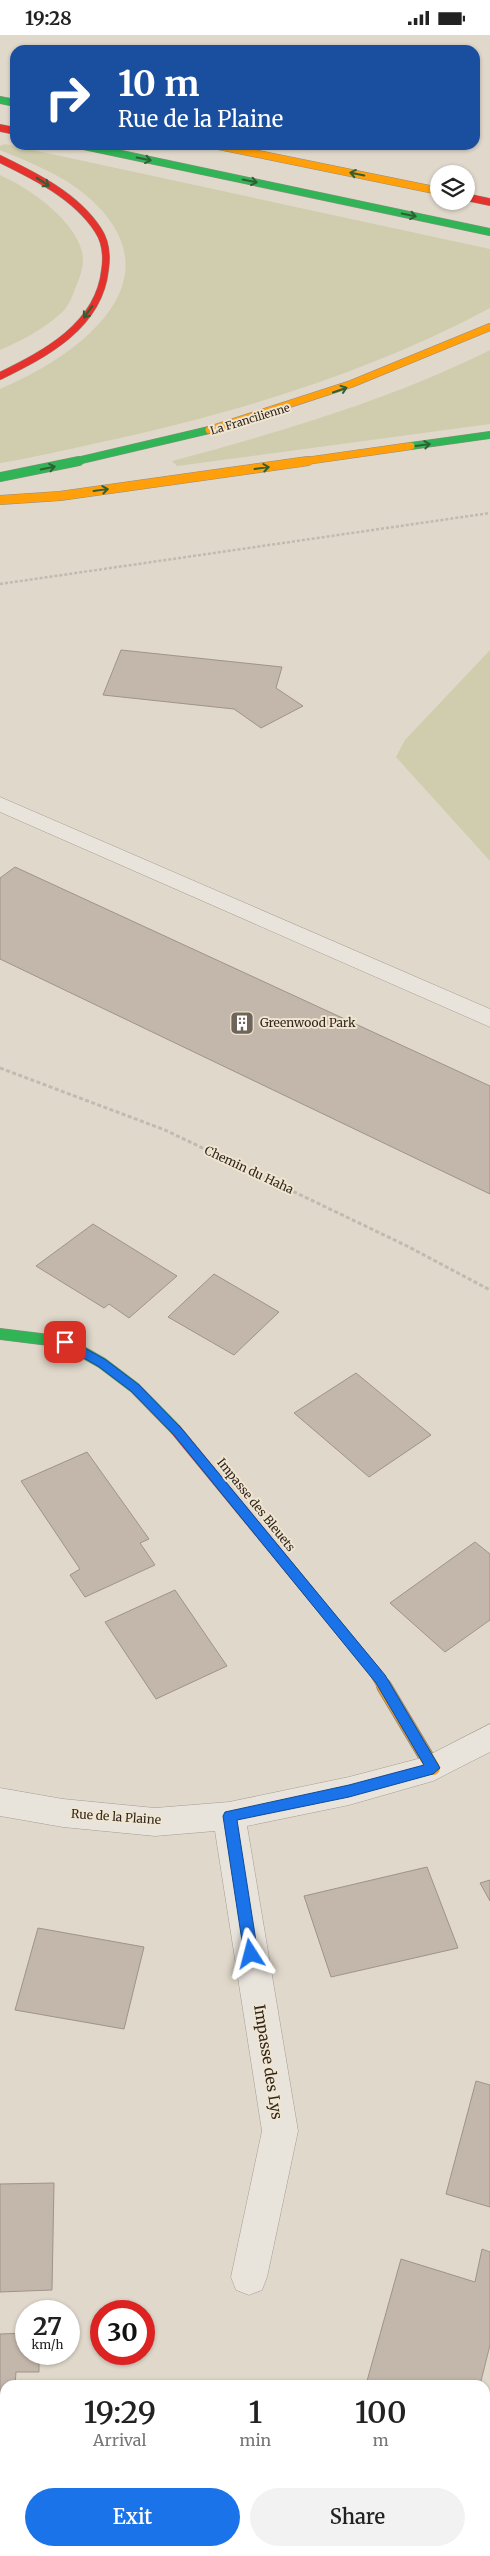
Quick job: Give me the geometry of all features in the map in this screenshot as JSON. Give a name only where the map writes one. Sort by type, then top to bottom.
[{"type":"main road","points":[[103,150],[490,232]]},
{"type":"main road","points":[[238,150],[430,189]]},
{"type":"main road","points":[[0,159],[29,173],[75,206],[97,227],[104,244],[108,263],[101,294],[71,332],[38,357],[0,376]]},
{"type":"main road","points":[[475,199],[490,202]]},
{"type":"main road","name":"La Francilienne","points":[[0,477],[154,446],[249,420],[364,381],[490,327]]},
{"type":"main road","points":[[0,500],[60,496],[490,435]]},
{"type":"main road","name":"Impasse des Bleuets","points":[[0,1334],[65,1342],[102,1363],[135,1388],[178,1432],[380,1679],[433,1768]]},
{"type":"street","points":[[0,804],[490,1019]]},
{"type":"street","name":"Rue de la Plaine","points":[[0,1802],[63,1813],[155,1822],[229,1816],[349,1791],[433,1768],[490,1737]]},
{"type":"street","name":"Impasse des Lys","points":[[229,1816],[280,2131],[249,2277]]},
{"type":"path","points":[[0,584],[490,513]]},
{"type":"path","name":"Chemin du Haha","points":[[0,1067],[165,1130],[407,1246],[490,1290]]},
{"type":"shaded area","points":[[5,144],[10,145],[10,150],[33,150],[490,249],[490,308],[396,353],[347,372],[248,405],[148,432],[0,463],[0,389],[30,375],[60,357],[88,335],[109,311],[122,285],[125,257],[114,227],[87,196],[56,175],[0,150],[0,146]]},
{"type":"shaded area","points":[[0,175],[37,196],[60,217],[70,228],[77,240],[82,252],[83,262],[72,296],[62,313],[23,339],[0,350]]},
{"type":"shaded area","points":[[490,350],[490,424],[177,466],[172,461],[334,413],[413,384]]},
{"type":"shaded area","points":[[490,650],[490,861],[396,757],[405,740]]},
{"type":"building","points":[[121,650],[282,667],[276,688],[303,706],[261,728],[234,709],[103,695]]},
{"type":"building","name":"Greenwood Park","points":[[15,867],[490,1086],[490,1194],[0,959],[0,878]]},
{"type":"building","points":[[93,1224],[177,1276],[129,1318],[109,1304],[104,1308],[36,1266]]},
{"type":"building","points":[[214,1274],[279,1312],[234,1355],[168,1317]]},
{"type":"building","points":[[356,1373],[431,1435],[369,1477],[294,1413]]},
{"type":"building","points":[[87,1452],[149,1539],[140,1543],[155,1565],[85,1597],[70,1575],[80,1569],[21,1481]]},
{"type":"building","points":[[475,1542],[490,1554],[490,1620],[445,1652],[390,1603]]},
{"type":"building","points":[[175,1590],[227,1666],[156,1699],[105,1622]]},
{"type":"building","points":[[427,1867],[458,1948],[331,1977],[304,1896]]},
{"type":"building","points":[[490,1880],[490,1901],[480,1883]]},
{"type":"building","points":[[38,1928],[144,1947],[124,2029],[15,2010]]},
{"type":"building","points":[[476,2081],[490,2085],[490,2207],[446,2194]]},
{"type":"building","points":[[54,2183],[52,2290],[0,2292],[0,2184]]},
{"type":"building","points":[[482,2249],[490,2252],[490,2345],[481,2380],[367,2380],[401,2259],[475,2282]]},
{"type":"building","points":[[15,2333],[15,2365],[39,2365],[39,2372],[16,2372],[15,2380],[0,2380],[0,2334]]},
{"type":"traffic: fast","points":[[0,100],[10,102]]},
{"type":"traffic: fast","points":[[103,150],[490,232]]},
{"type":"traffic: fast","points":[[0,477],[126,451],[209,430]]},
{"type":"traffic: fast","points":[[411,446],[490,435]]},
{"type":"traffic: fast","points":[[0,1334],[65,1342],[102,1363],[135,1388],[176,1430]]},
{"type":"traffic: slow","points":[[238,150],[430,189]]},
{"type":"traffic: slow","points":[[209,430],[245,420],[351,384],[421,357],[490,327]]},
{"type":"traffic: slow","points":[[0,500],[60,496],[411,446]]},
{"type":"traffic: slow","points":[[375,1672],[433,1768]]},
{"type":"traffic: jam","points":[[0,128],[10,130]]},
{"type":"traffic: jam","points":[[0,159],[52,187],[76,205],[101,235],[106,263],[104,284],[97,302],[85,319],[54,346],[36,358],[0,376]]},
{"type":"traffic: jam","points":[[475,199],[490,202]]},
{"type":"traffic: jam","points":[[176,1430],[375,1672]]},
{"type":"place","name":"Greenwood Park","points":[[242,1023]]},
{"type":"route","points":[[65,1342],[102,1363],[135,1388],[178,1432],[380,1679],[433,1768],[349,1791],[229,1816],[251,1954]]}]
